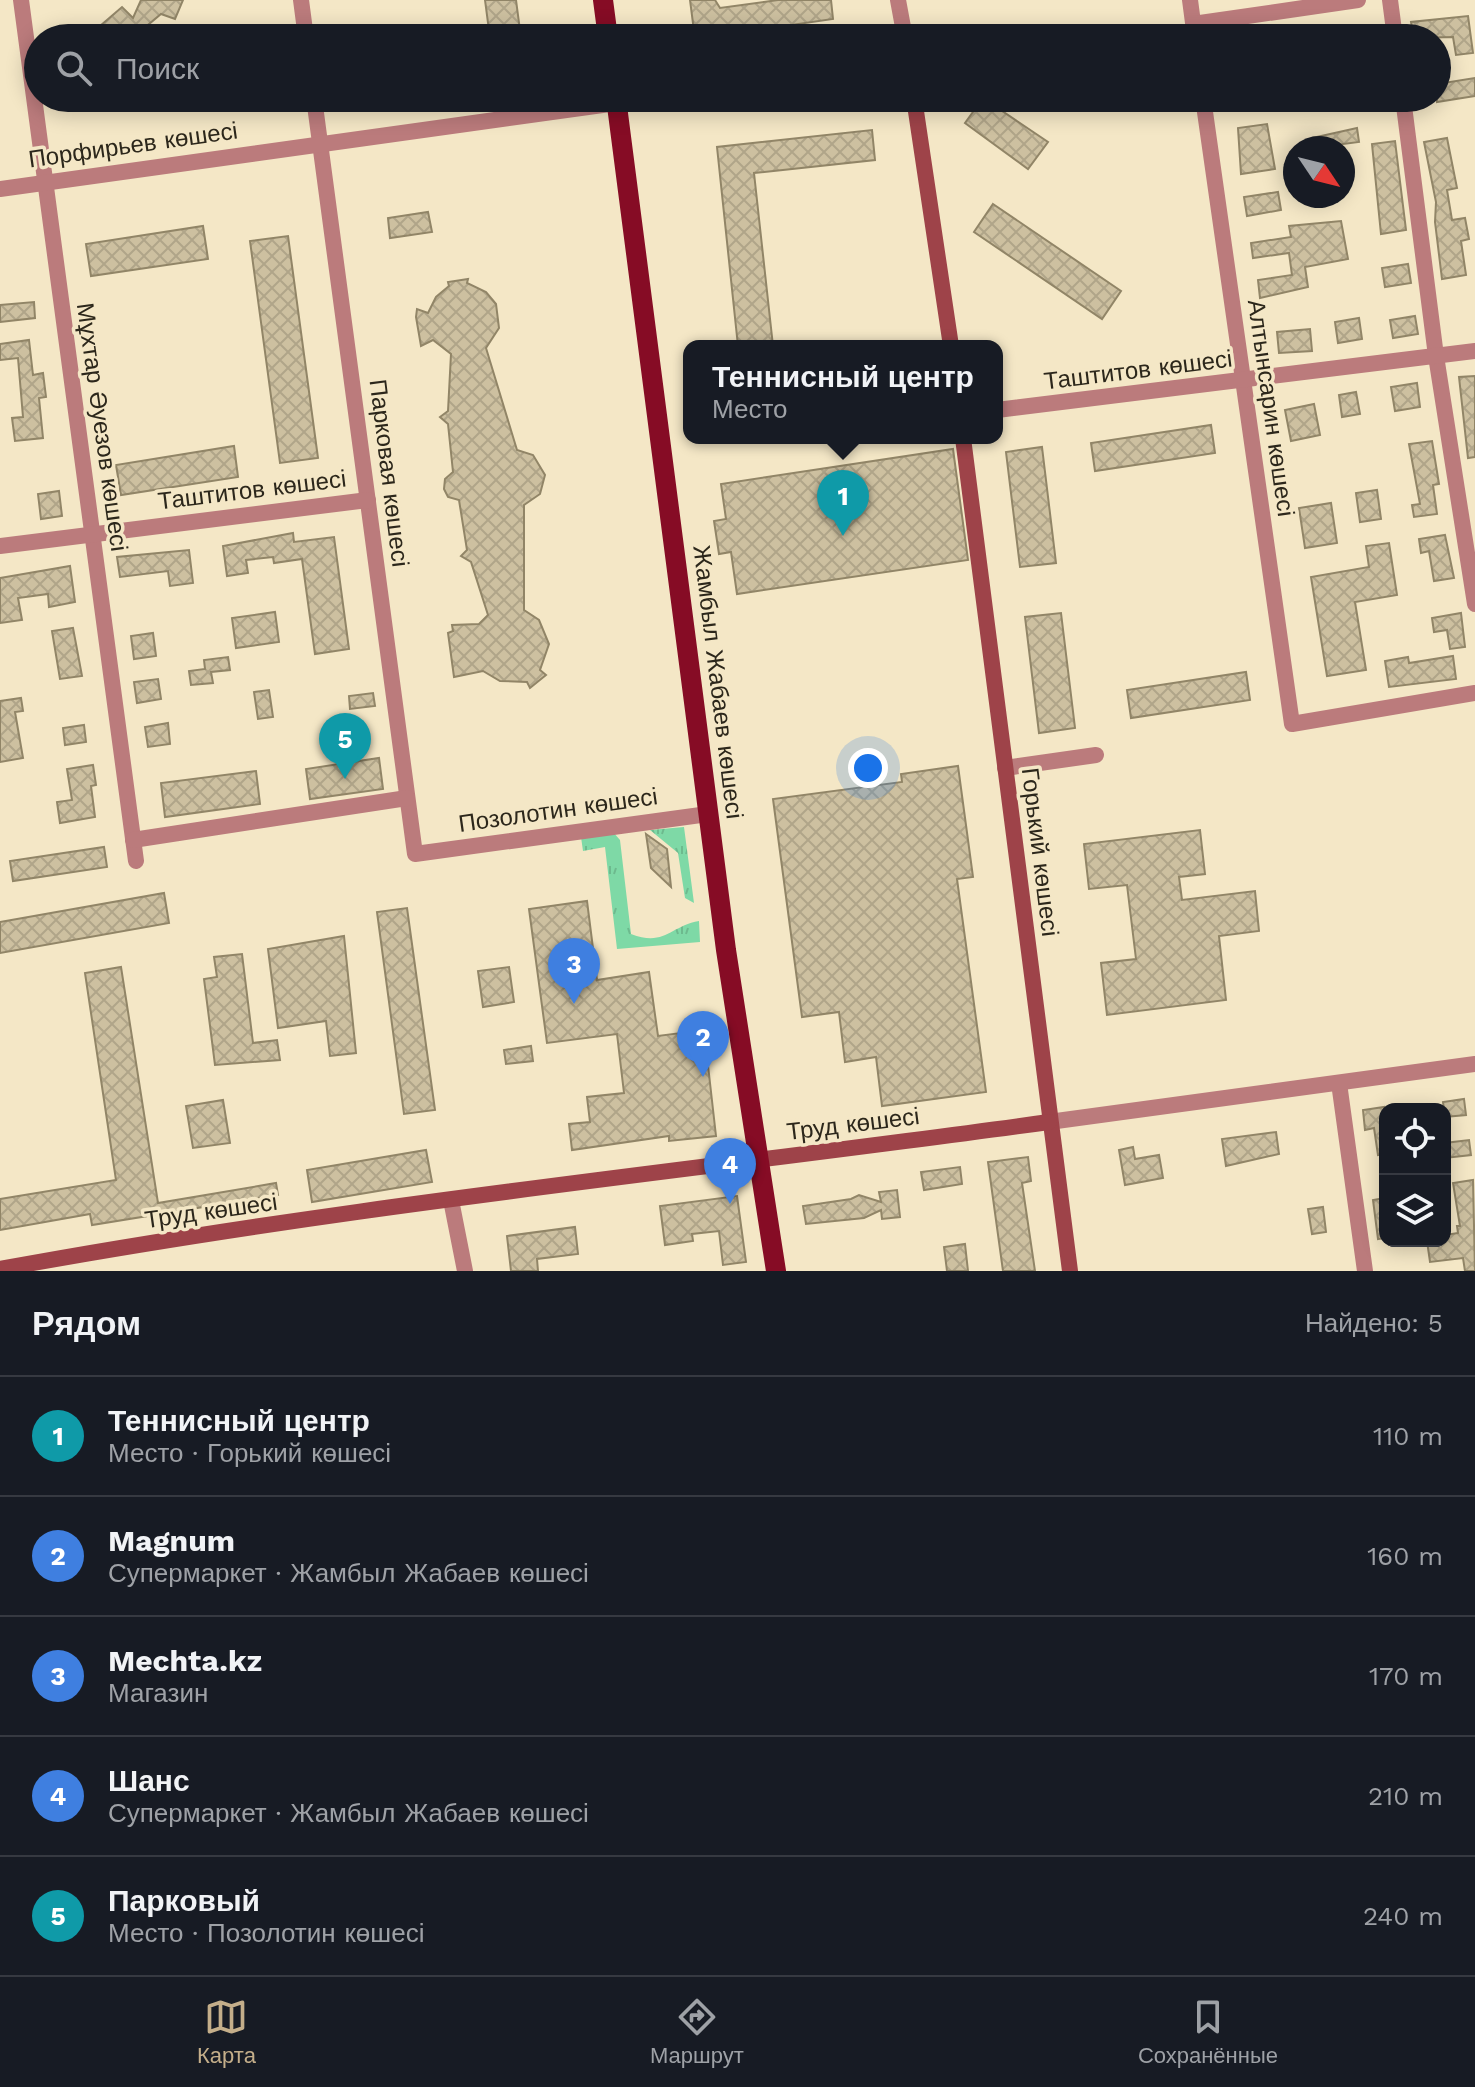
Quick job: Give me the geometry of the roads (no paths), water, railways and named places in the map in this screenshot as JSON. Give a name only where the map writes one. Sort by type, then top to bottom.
[{"type":"main road","points":[[603,0],[606,24]]},
{"type":"main road","name":"Жамбыл Жабаев көшесі","points":[[618,112],[708,814],[757,1160],[776,1271]]},
{"type":"street","name":"Мұхтар Әуезов көшесі","points":[[21,0],[24,24]]},
{"type":"street","points":[[301,0],[304,24]]},
{"type":"street","points":[[898,0],[902,24]]},
{"type":"street","points":[[1190,0],[1193,24]]},
{"type":"street","points":[[1231,24],[1358,0]]},
{"type":"street","points":[[1390,0],[1393,24]]},
{"type":"street","name":"Мұхтар Әуезов көшесі","points":[[36,112],[136,861]]},
{"type":"street","name":"Парковая көшесі","points":[[316,112],[415,854]]},
{"type":"street","name":"Порфирьев көшесі","points":[[0,189],[532,112]]},
{"type":"street","points":[[916,112],[950,340]]},
{"type":"street","name":"Алтынсарин көшесі","points":[[1205,112],[1292,724],[1475,693]]},
{"type":"street","points":[[1405,112],[1436,356],[1475,604]]},
{"type":"street","name":"Таштитов көшесі","points":[[1003,409],[1475,351]]},
{"type":"street","name":"Горький көшесі","points":[[964,444],[1070,1271]]},
{"type":"street","name":"Таштитов көшесі","points":[[0,546],[368,500]]},
{"type":"street","points":[[1005,768],[1096,755]]},
{"type":"street","points":[[133,840],[407,798]]},
{"type":"street","name":"Позолотин көшесі","points":[[415,854],[708,814]]},
{"type":"street","name":"Труд көшесі","points":[[0,1269],[117,1248],[451,1200],[1475,1065]]},
{"type":"street","points":[[1339,1083],[1365,1271]]},
{"type":"street","points":[[451,1200],[465,1271]]},
{"type":"place","name":"Теннисный центр","points":[[843,536]]},
{"type":"place","name":"Парковый","points":[[345,779]]},
{"type":"place","name":"Mechta.kz","points":[[574,1004]]},
{"type":"place","name":"Magnum","points":[[703,1077]]},
{"type":"place","name":"Шанс","points":[[730,1204]]}]
